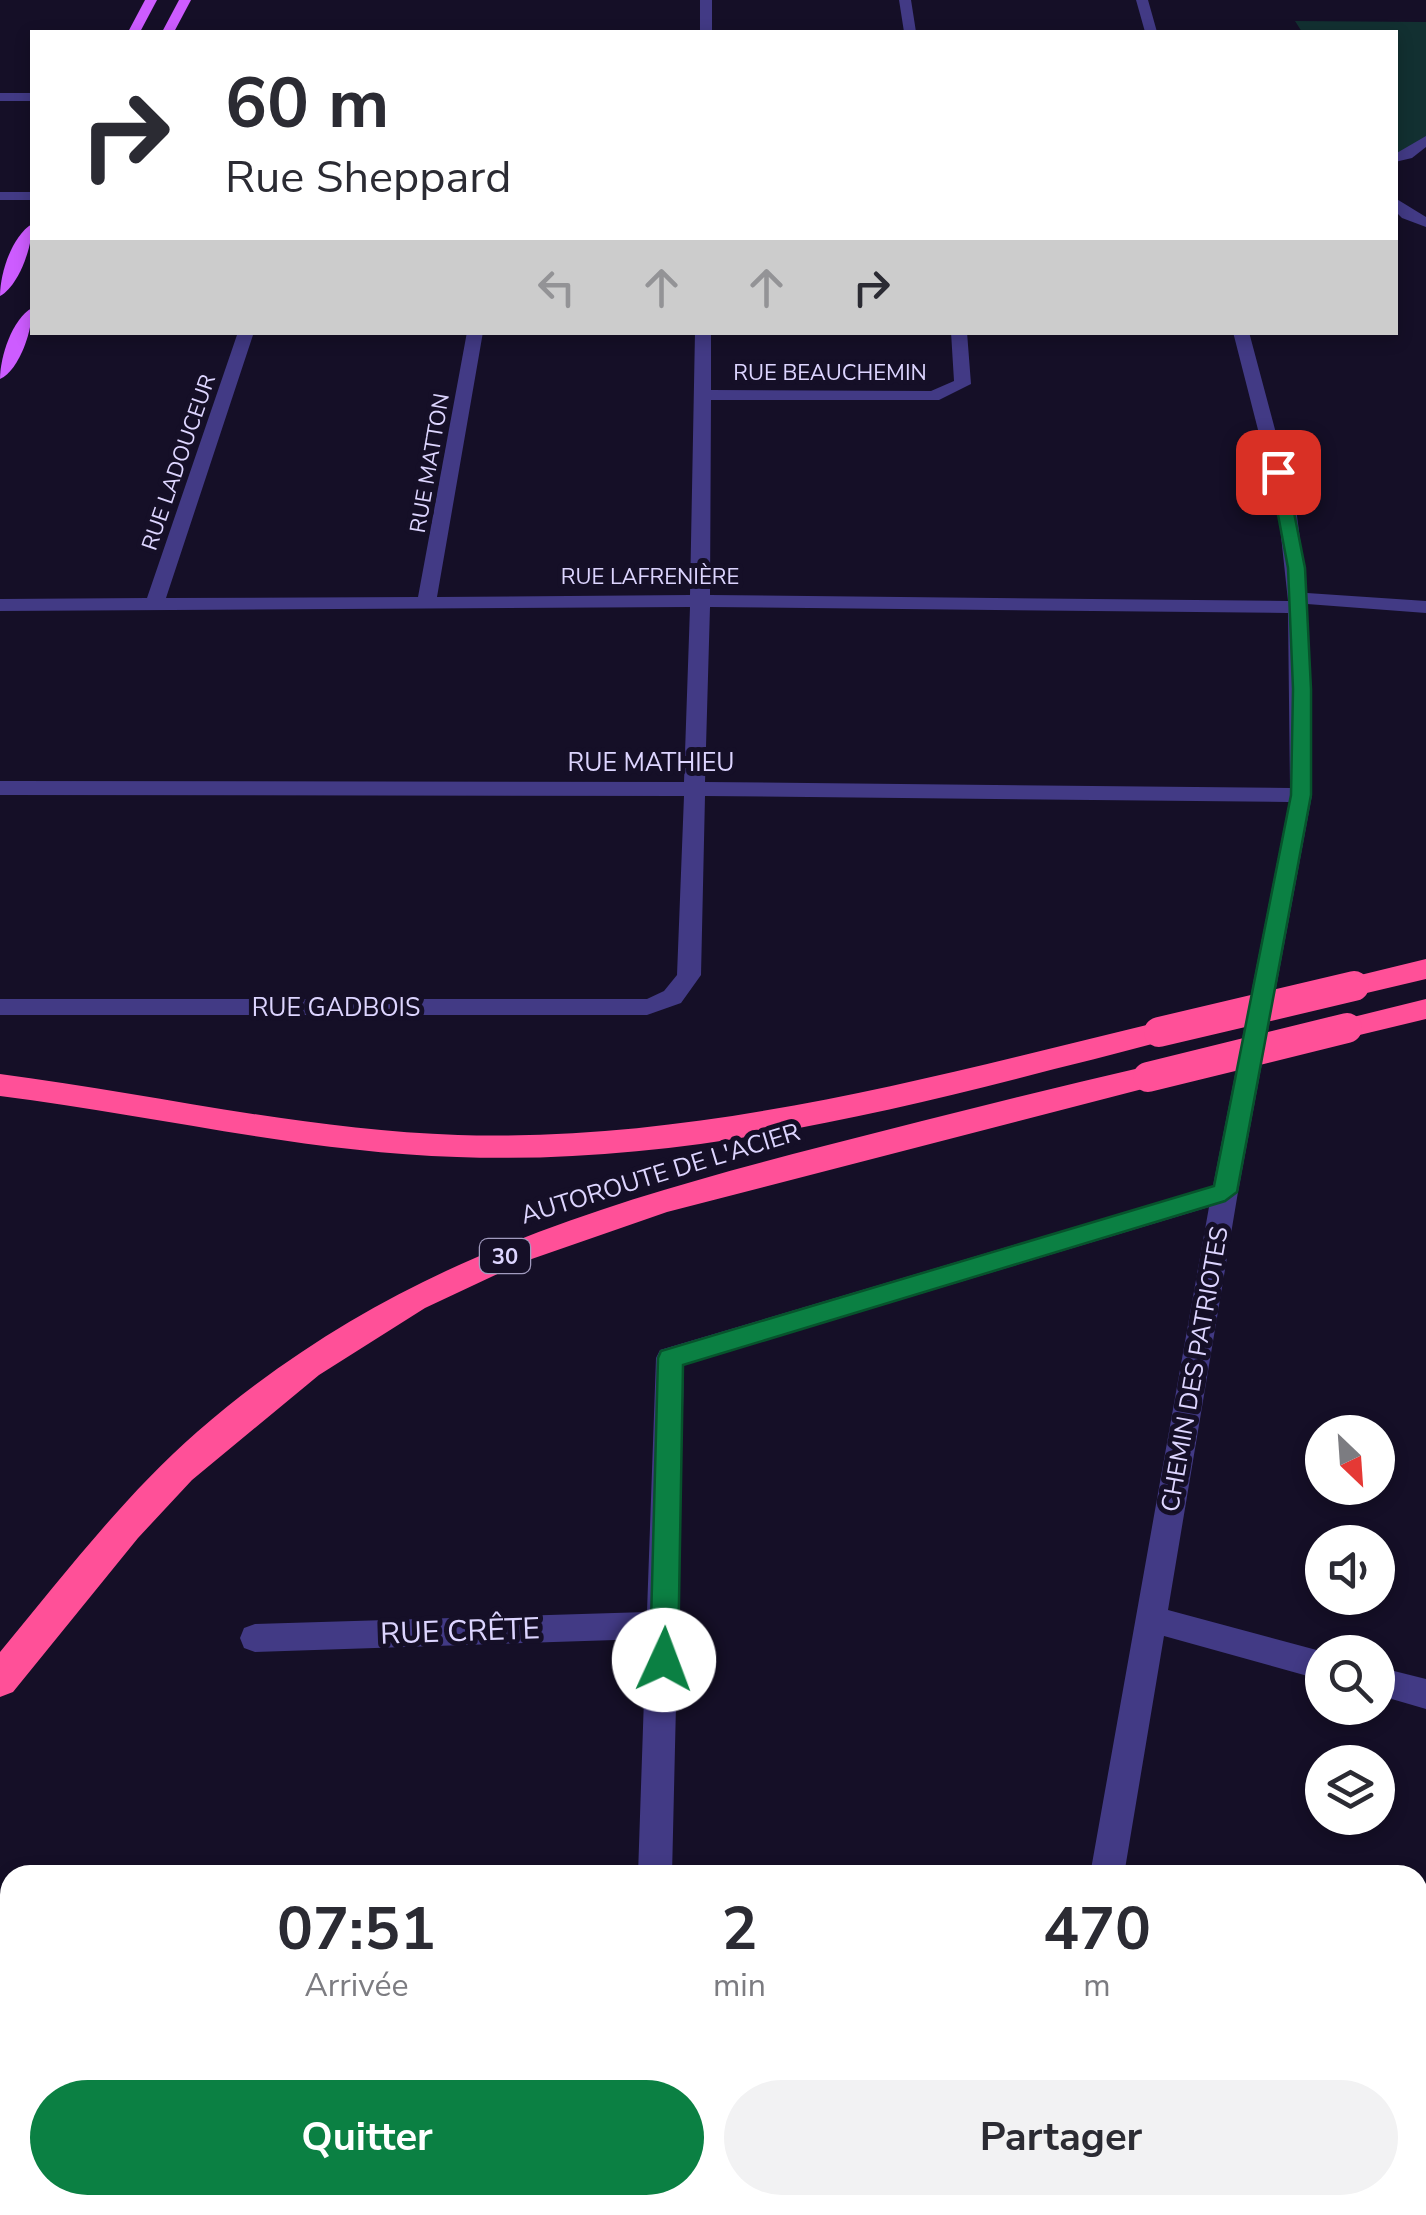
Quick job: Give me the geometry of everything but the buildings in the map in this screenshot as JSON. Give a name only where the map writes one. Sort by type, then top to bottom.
[{"type":"highway","name":"AUTOROUTE DE L'ACIER","points":[[0,1086],[318,1134],[456,1146],[562,1145],[674,1137],[780,1121],[1426,969]]},
{"type":"highway","name":"AUTOROUTE DE L'ACIER","points":[[0,1680],[122,1529],[207,1444],[295,1375],[409,1301],[493,1260],[636,1209],[755,1174],[1426,1009]]},
{"type":"main road","points":[[135,30],[151,0]]},
{"type":"main road","points":[[169,30],[185,0]]},
{"type":"main road","points":[[0,291],[30,234]]},
{"type":"main road","points":[[0,374],[30,316]]},
{"type":"street","points":[[706,0],[706,30]]},
{"type":"street","points":[[905,0],[910,30]]},
{"type":"street","points":[[1142,0],[1150,30]]},
{"type":"street","points":[[0,97],[30,97]]},
{"type":"street","points":[[1398,157],[1426,140]]},
{"type":"street","points":[[0,181],[30,181]]},
{"type":"street","points":[[0,196],[30,196]]},
{"type":"street","points":[[1398,205],[1406,214],[1426,222]]},
{"type":"street","name":"RUE LADOUCEUR","points":[[154,606],[245,335]]},
{"type":"street","name":"RUE MATTON","points":[[427,601],[474,335]]},
{"type":"street","points":[[695,789],[703,335]]},
{"type":"street","name":"RUE BEAUCHEMIN","points":[[702,394],[932,396],[950,392],[964,384],[958,335]]},
{"type":"street","name":"CHEMIN DES PATRIOTES","points":[[1109,1865],[1225,1192],[1301,795],[1298,602],[1287,508],[1243,335]]},
{"type":"street","name":"RUE LAFRENIÈRE","points":[[0,605],[700,601],[1298,602],[1426,607]]},
{"type":"street","name":"RUE MATHIEU","points":[[0,788],[1301,795]]},
{"type":"street","name":"RUE GADBOIS","points":[[0,1006],[647,1007],[670,1000],[683,989],[689,975],[695,789]]},
{"type":"street","points":[[655,1865],[670,1358],[1225,1192]]},
{"type":"street","points":[[1152,1618],[1305,1661]]},
{"type":"street","name":"RUE CRÊTE","points":[[255,1638],[665,1625]]},
{"type":"street","points":[[1395,1686],[1426,1694]]},
{"type":"green space","points":[[1295,21],[1426,22],[1426,143],[1398,158],[1398,30],[1301,30]]},
{"type":"route","points":[[664,1660],[670,1358],[1225,1192],[1301,795],[1302,689],[1296,568],[1278,472]]}]
